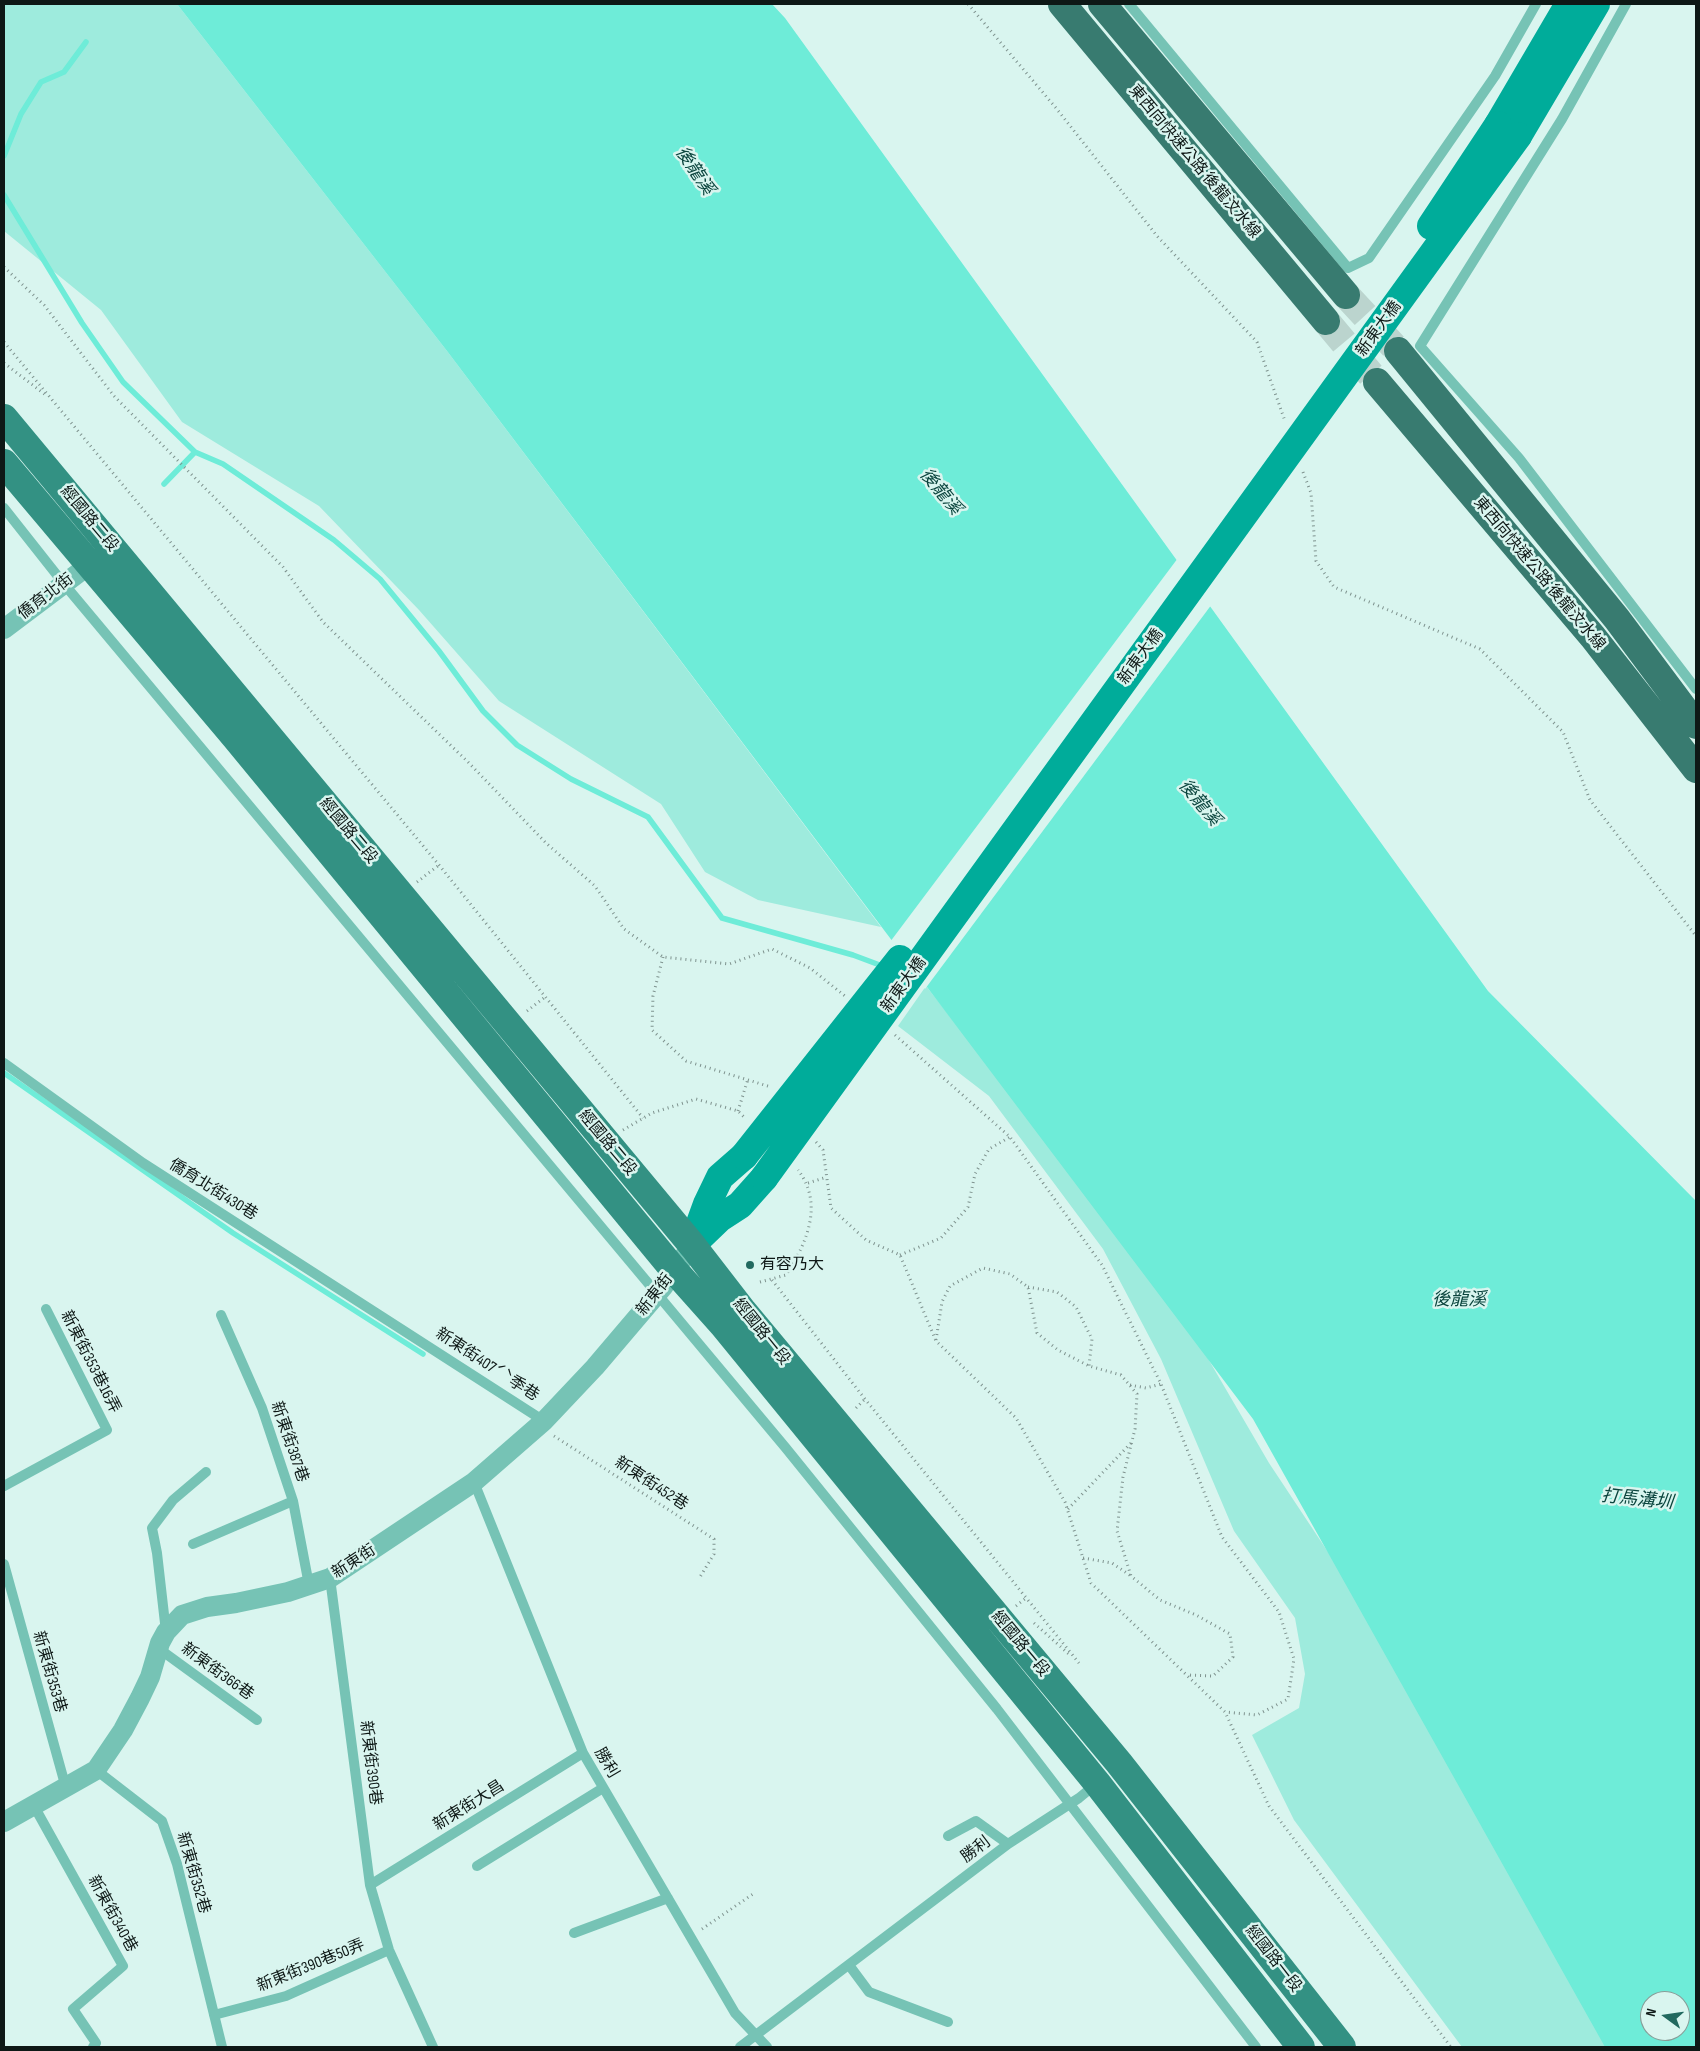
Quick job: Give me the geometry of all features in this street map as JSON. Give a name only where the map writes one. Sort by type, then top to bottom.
[{"type":"highway","name":"東西向快速公路 後龍汶水線","points":[[1062,4],[1326,321]]},
{"type":"highway","name":"東西向快速公路 後龍汶水線","points":[[1102,4],[1346,295]]},
{"type":"highway","name":"東西向快速公路 後龍汶水線","points":[[1398,351],[1617,619],[1696,725]]},
{"type":"highway","name":"東西向快速公路 後龍汶水線","points":[[1377,382],[1592,637],[1696,769]]},
{"type":"main road","name":"經國路二段","points":[[4,418],[692,1245]]},
{"type":"main road","name":"經國路二段","points":[[4,463],[271,781],[674,1270]]},
{"type":"main road","name":"經國路一段","points":[[692,1245],[744,1311],[1119,1763],[1342,2047]]},
{"type":"main road","name":"經國路一段","points":[[674,1270],[723,1325],[1097,1783],[1301,2047]]},
{"type":"street","points":[[1508,130],[1569,4]]},
{"type":"street","points":[[1508,130],[1596,4]]},
{"type":"street","name":"新東大橋","points":[[692,1245],[706,1204],[720,1177],[744,1156],[888,976],[1391,287],[1508,130]]},
{"type":"street","name":"新東大橋","points":[[692,1245],[720,1218],[740,1205],[764,1178],[1508,130]]},
{"type":"street","name":"僑育北街","points":[[4,629],[89,565]]},
{"type":"street","name":"新東街","points":[[4,1822],[96,1770],[123,1730],[140,1698],[150,1677],[162,1640],[182,1615],[207,1607],[236,1603],[309,1585],[330,1578],[474,1482],[542,1423],[595,1367],[656,1294],[692,1245]]},
{"type":"lane","points":[[1129,4],[1348,268],[1369,258],[1495,76],[1536,4]]},
{"type":"lane","points":[[1626,4],[1562,119],[1420,346],[1519,458],[1696,689]]},
{"type":"lane","points":[[4,508],[64,584],[791,1454],[1071,1804],[1256,2047]]},
{"type":"lane","name":"僑育北街430巷","points":[[4,1063],[143,1163],[412,1334]]},
{"type":"lane","name":"新東街353巷16弄","points":[[4,1486],[107,1430],[46,1309]]},
{"type":"lane","name":"新東街387巷","points":[[221,1315],[262,1408],[293,1502],[309,1585]]},
{"type":"lane","name":"新東街407ˊˋ季巷","points":[[412,1334],[542,1423]]},
{"type":"lane","points":[[162,1640],[157,1553],[152,1528],[172,1500],[206,1472]]},
{"type":"lane","name":"勝利","points":[[474,1482],[583,1753],[735,2013],[767,2047]]},
{"type":"lane","points":[[193,1544],[293,1502]]},
{"type":"lane","name":"新東街353巷","points":[[4,1564],[66,1788]]},
{"type":"lane","name":"新東街390巷","points":[[330,1578],[370,1885],[389,1950]]},
{"type":"lane","name":"新東街366巷","points":[[162,1640],[258,1720]]},
{"type":"lane","name":"新東街大昌","points":[[370,1885],[583,1753]]},
{"type":"lane","name":"新東街352巷","points":[[96,1770],[162,1821],[177,1864],[222,2047]]},
{"type":"lane","name":"勝利","points":[[756,2036],[1008,1844],[1071,1804],[1097,1783]]},
{"type":"lane","points":[[477,1866],[603,1788]]},
{"type":"lane","name":"新東街340巷","points":[[34,1806],[123,1966],[73,2010],[96,2043],[93,2047]]},
{"type":"lane","points":[[948,1836],[976,1821],[1008,1844]]},
{"type":"lane","points":[[574,1933],[668,1898]]},
{"type":"lane","points":[[389,1950],[433,2047]]},
{"type":"lane","name":"新東街390巷50弄","points":[[214,2016],[286,1996],[389,1950]]},
{"type":"lane","points":[[849,1965],[869,1992],[948,2022]]},
{"type":"lane","points":[[740,2047],[756,2036]]},
{"type":"path","points":[[968,4],[1056,108],[1157,236],[1257,342],[1285,422]]},
{"type":"path","points":[[4,267],[44,305],[114,396],[283,567],[322,622],[468,762],[546,843],[595,886],[624,929],[664,957],[729,964],[772,948],[810,968],[849,998]]},
{"type":"path","points":[[4,342],[439,865],[643,1118]]},
{"type":"path","points":[[4,363],[52,400]]},
{"type":"path","points":[[1301,467],[1311,494],[1316,561],[1334,587],[1480,649],[1563,732],[1590,800],[1696,936]]},
{"type":"path","points":[[417,882],[439,865]]},
{"type":"path","points":[[664,957],[653,996],[652,1030],[686,1061],[769,1085],[775,1092]]},
{"type":"path","points":[[521,1016],[545,997]]},
{"type":"path","points":[[887,1029],[1010,1137],[1102,1265],[1161,1384],[1222,1537],[1279,1612],[1294,1659],[1288,1699],[1257,1715],[1225,1712]]},
{"type":"path","points":[[738,1111],[748,1079]]},
{"type":"path","points":[[811,1136],[823,1150],[831,1208],[866,1240],[900,1254],[941,1238],[968,1206],[975,1174],[989,1148],[1010,1137]]},
{"type":"path","points":[[808,1183],[827,1177]]},
{"type":"path","points":[[900,1254],[936,1341],[1016,1418],[1065,1502],[1091,1583],[1225,1712],[1269,1806],[1451,2047]]},
{"type":"path","points":[[936,1341],[942,1302],[950,1286],[983,1268],[1010,1274],[1028,1286],[1057,1292],[1076,1307],[1092,1339],[1089,1366]]},
{"type":"path","points":[[772,1280],[865,1399],[1078,1663],[1030,1619]]},
{"type":"path","points":[[1028,1286],[1037,1333],[1058,1350],[1089,1366],[1121,1375],[1137,1394],[1135,1429],[1123,1477],[1117,1531],[1131,1576]]},
{"type":"path","points":[[1130,1385],[1146,1388],[1161,1384]]},
{"type":"path","points":[[856,1408],[865,1399]]},
{"type":"path","name":"新東街452巷","points":[[542,1423],[714,1539],[714,1554],[700,1578]]},
{"type":"path","points":[[1068,1510],[1132,1441]]},
{"type":"path","points":[[1083,1558],[1112,1563],[1160,1600],[1196,1615],[1230,1634],[1232,1657],[1213,1676],[1187,1675]]},
{"type":"path","points":[[1022,1613],[1016,1606],[1026,1598]]},
{"type":"path","points":[[691,1937],[753,1894]]},
{"type":"shaded area","points":[[4,4],[177,4],[447,351],[881,927],[758,900],[705,872],[661,804],[499,701],[419,610],[319,506],[182,422],[101,310],[4,231]]},
{"type":"shaded area","points":[[926,986],[1172,1297],[1269,1463],[1487,1792],[1642,1991],[1640,1991],[1640,2041],[1690,2041],[1696,2047],[1462,2047],[1294,1820],[1252,1735],[1299,1708],[1305,1674],[1295,1618],[1234,1531],[1161,1359],[1103,1249],[989,1096],[898,1026]]},
{"type":"water","name":"後龍溪","points":[[177,4],[772,4],[785,18],[1488,991],[1696,1201],[1696,2047],[1605,2047],[1253,1419],[447,351]]},
{"type":"pier","points":[[1178,558],[1212,604],[925,989],[890,942]]},
{"type":"waterway","points":[[4,156],[21,114],[41,82],[64,72],[86,42]]},
{"type":"waterway","points":[[4,195],[82,323],[123,382],[195,452],[223,464],[334,540],[380,579],[439,651],[483,711],[517,745],[571,779],[648,817],[722,918],[853,955],[885,967]]},
{"type":"waterway","points":[[164,484],[195,452]]},
{"type":"waterway","points":[[4,1073],[233,1233],[423,1354]]},
{"type":"tunnel","points":[[1346,295],[1398,351]]},
{"type":"tunnel","points":[[1326,321],[1377,382]]},
{"type":"place","name":"有容乃大","points":[[750,1265]]},
{"type":"water label","name":"打馬溝圳","points":[[1637,1500]]}]
